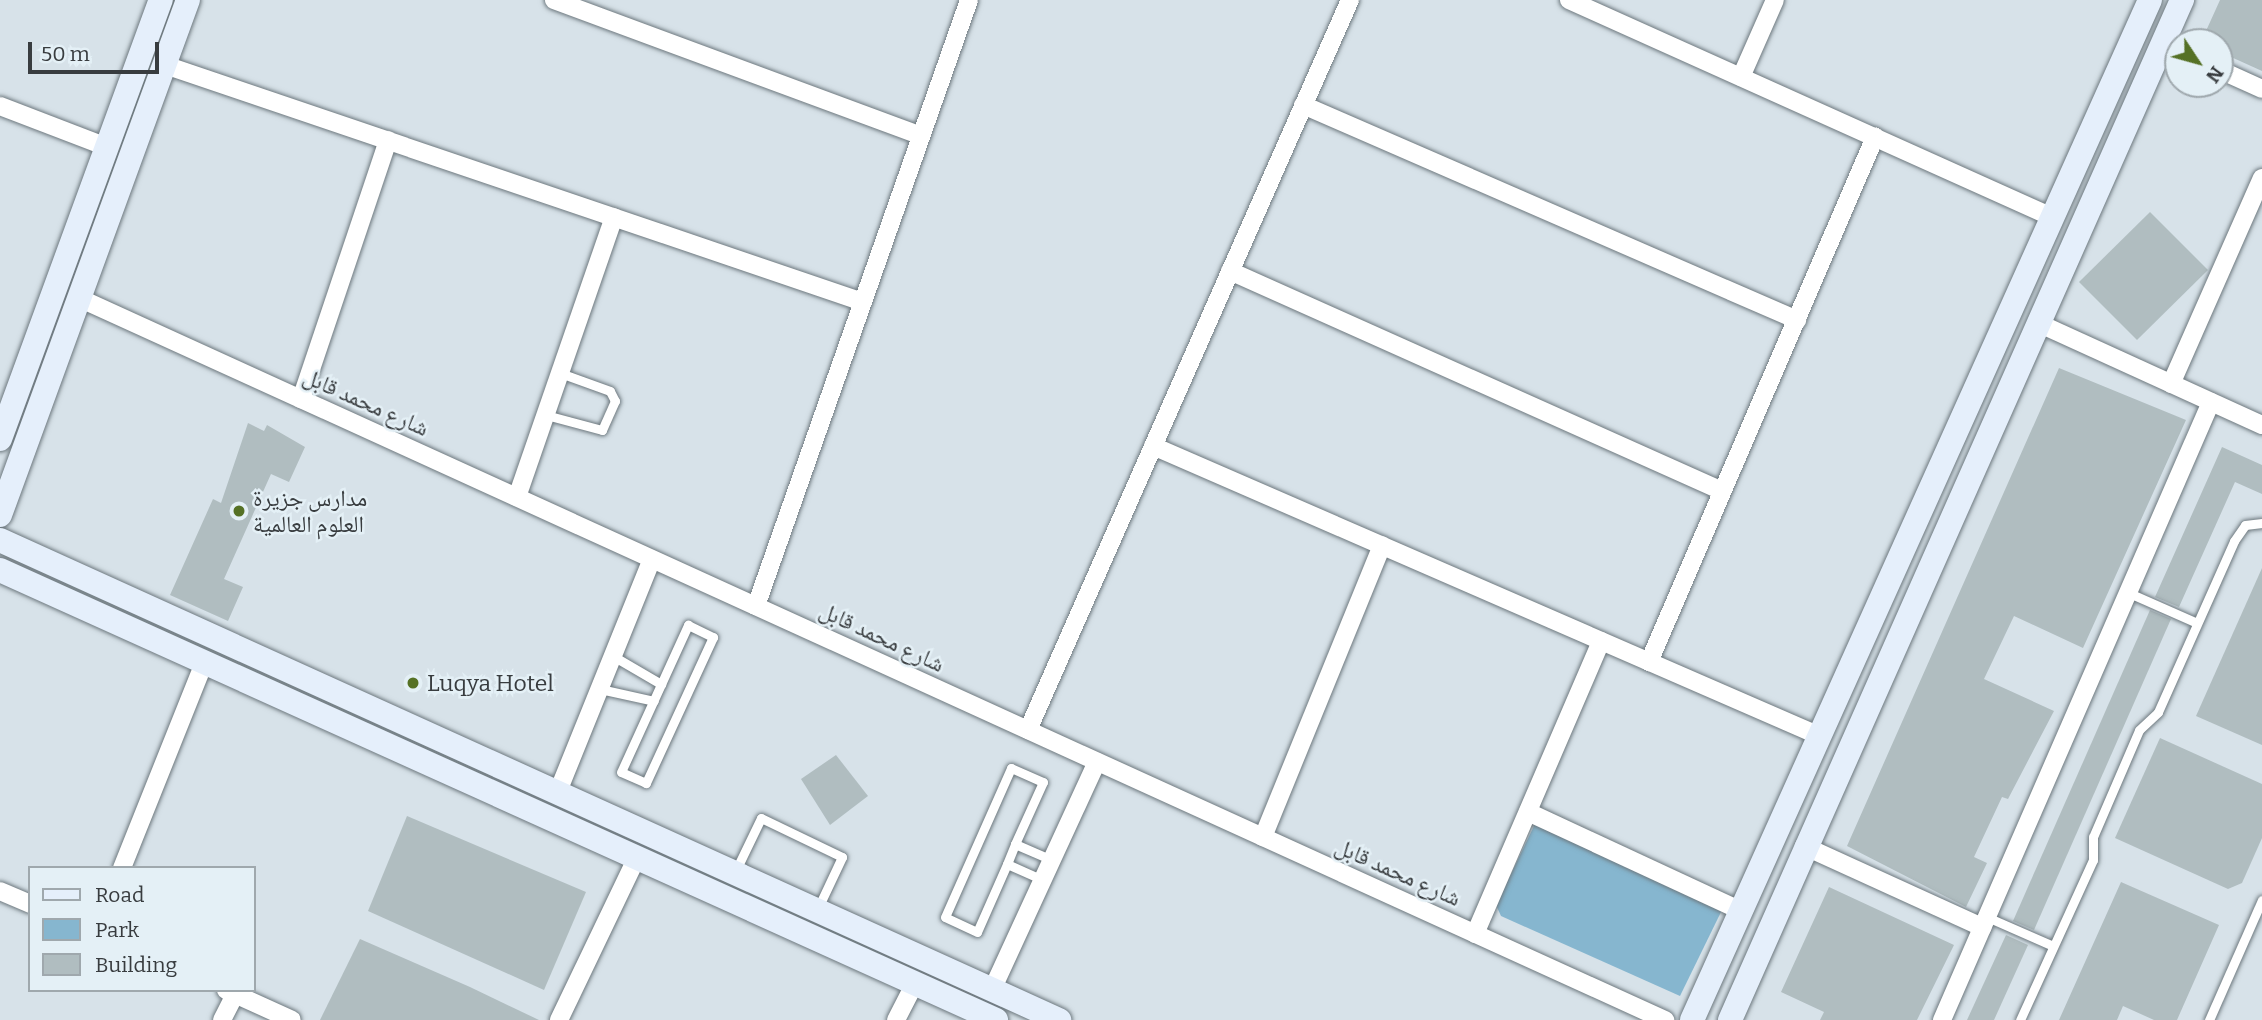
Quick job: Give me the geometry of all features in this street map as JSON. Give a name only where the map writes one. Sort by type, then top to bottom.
[{"type":"street","points":[[0,439],[161,0]]},
{"type":"street","points":[[0,514],[188,0]]},
{"type":"street","points":[[554,0],[921,136]]},
{"type":"street","points":[[756,606],[969,0]]},
{"type":"street","points":[[1028,730],[1350,0]]},
{"type":"street","points":[[1569,0],[2052,217]]},
{"type":"street","points":[[1741,77],[1775,0]]},
{"type":"street","points":[[1692,1020],[2150,0]]},
{"type":"street","points":[[2175,28],[2182,0]]},
{"type":"street","points":[[1730,1020],[1804,846],[2038,323],[2164,61]]},
{"type":"street","points":[[164,65],[863,302]]},
{"type":"street","points":[[2234,76],[2262,89]]},
{"type":"street","points":[[1303,105],[1797,320]]},
{"type":"street","points":[[0,106],[107,148]]},
{"type":"street","points":[[1649,662],[1875,138]]},
{"type":"street","points":[[301,399],[387,140]]},
{"type":"street","points":[[2171,384],[2262,178]]},
{"type":"street","points":[[517,497],[614,217]]},
{"type":"street","points":[[1230,271],[1722,491]]},
{"type":"street","name":"شارع محمد قابل","points":[[79,298],[1665,1020]]},
{"type":"street","points":[[2038,323],[2262,425]]},
{"type":"street","points":[[1942,1020],[2211,402]]},
{"type":"street","points":[[1153,446],[1820,736]]},
{"type":"street","points":[[0,540],[1059,1020]]},
{"type":"street","points":[[1262,837],[1382,545]]},
{"type":"street","points":[[557,794],[652,559]]},
{"type":"street","points":[[0,570],[203,665],[996,1020]]},
{"type":"street","points":[[1475,933],[1601,641]]},
{"type":"street","points":[[123,866],[203,665]]},
{"type":"street","points":[[373,741],[384,716]]},
{"type":"street","points":[[992,990],[1097,762]]},
{"type":"street","points":[[1528,812],[1741,911]]},
{"type":"street","points":[[1804,846],[1985,922]]},
{"type":"street","points":[[559,1020],[636,859]]},
{"type":"street","points":[[0,891],[28,903]]},
{"type":"street","points":[[896,1020],[915,983]]},
{"type":"street","points":[[222,1020],[231,992],[292,1020]]},
{"type":"lane","points":[[546,415],[602,430],[615,401],[610,391],[560,373]]},
{"type":"lane","points":[[2020,1020],[2053,946],[2140,730],[2158,712],[2234,541],[2245,525],[2262,523]]},
{"type":"lane","points":[[2129,593],[2197,623]]},
{"type":"lane","points":[[688,625],[713,637],[646,783],[621,772],[662,684],[688,625]]},
{"type":"lane","points":[[613,656],[662,684]]},
{"type":"lane","points":[[600,689],[653,701]]},
{"type":"lane","points":[[1012,768],[1043,782],[1015,844],[978,932],[946,917],[1012,768]]},
{"type":"lane","points":[[734,874],[761,818],[842,857],[816,911]]},
{"type":"lane","points":[[1015,844],[1052,860]]},
{"type":"lane","points":[[1007,864],[1043,880]]},
{"type":"lane","points":[[2209,1020],[2262,900]]},
{"type":"lane","points":[[1985,922],[2053,946]]},
{"type":"green space","points":[[1535,824],[1719,903],[1721,912],[1680,996],[1501,916],[1496,905]]},
{"type":"building","points":[[2220,0],[2262,0],[2262,71],[2234,58],[2234,28],[2207,28]]},
{"type":"building","points":[[2150,212],[2208,270],[2137,340],[2079,282]]},
{"type":"building","points":[[2059,368],[2186,420],[2083,648],[2014,616],[1984,679],[2054,711],[2008,799],[2002,797],[1974,857],[1987,863],[1966,907],[1847,846]]},
{"type":"building","name":"مدارس جزيرة العلوم العالمية","points":[[248,423],[264,431],[267,425],[305,447],[289,482],[271,474],[224,579],[243,587],[228,621],[170,595],[213,499],[221,503]]},
{"type":"building","points":[[2222,447],[2262,465],[2262,494],[2235,482],[2179,607],[2155,597]]},
{"type":"building","points":[[2262,568],[2262,745],[2196,716]]},
{"type":"building","points":[[2150,610],[2171,619],[2034,930],[2013,921]]},
{"type":"building","points":[[2160,738],[2262,784],[2262,838],[2242,883],[2228,889],[2115,838]]},
{"type":"building","points":[[836,755],[868,796],[830,825],[801,779]]},
{"type":"building","points":[[407,816],[586,892],[544,990],[368,911]]},
{"type":"building","points":[[2121,882],[2219,925],[2177,1020],[2154,1020],[2123,1006],[2117,1020],[2059,1020]]},
{"type":"building","points":[[1829,887],[1954,945],[1917,1020],[1820,1020],[1824,1012],[1781,992]]},
{"type":"building","points":[[2006,935],[2028,945],[1994,1020],[1967,1020]]},
{"type":"building","points":[[360,939],[470,987],[539,1020],[320,1020]]},
{"type":"place","name":"مدارس جزيرة العلوم العالمية","points":[[239,511]]},
{"type":"place","name":"Luqya Hotel","points":[[413,683]]}]
